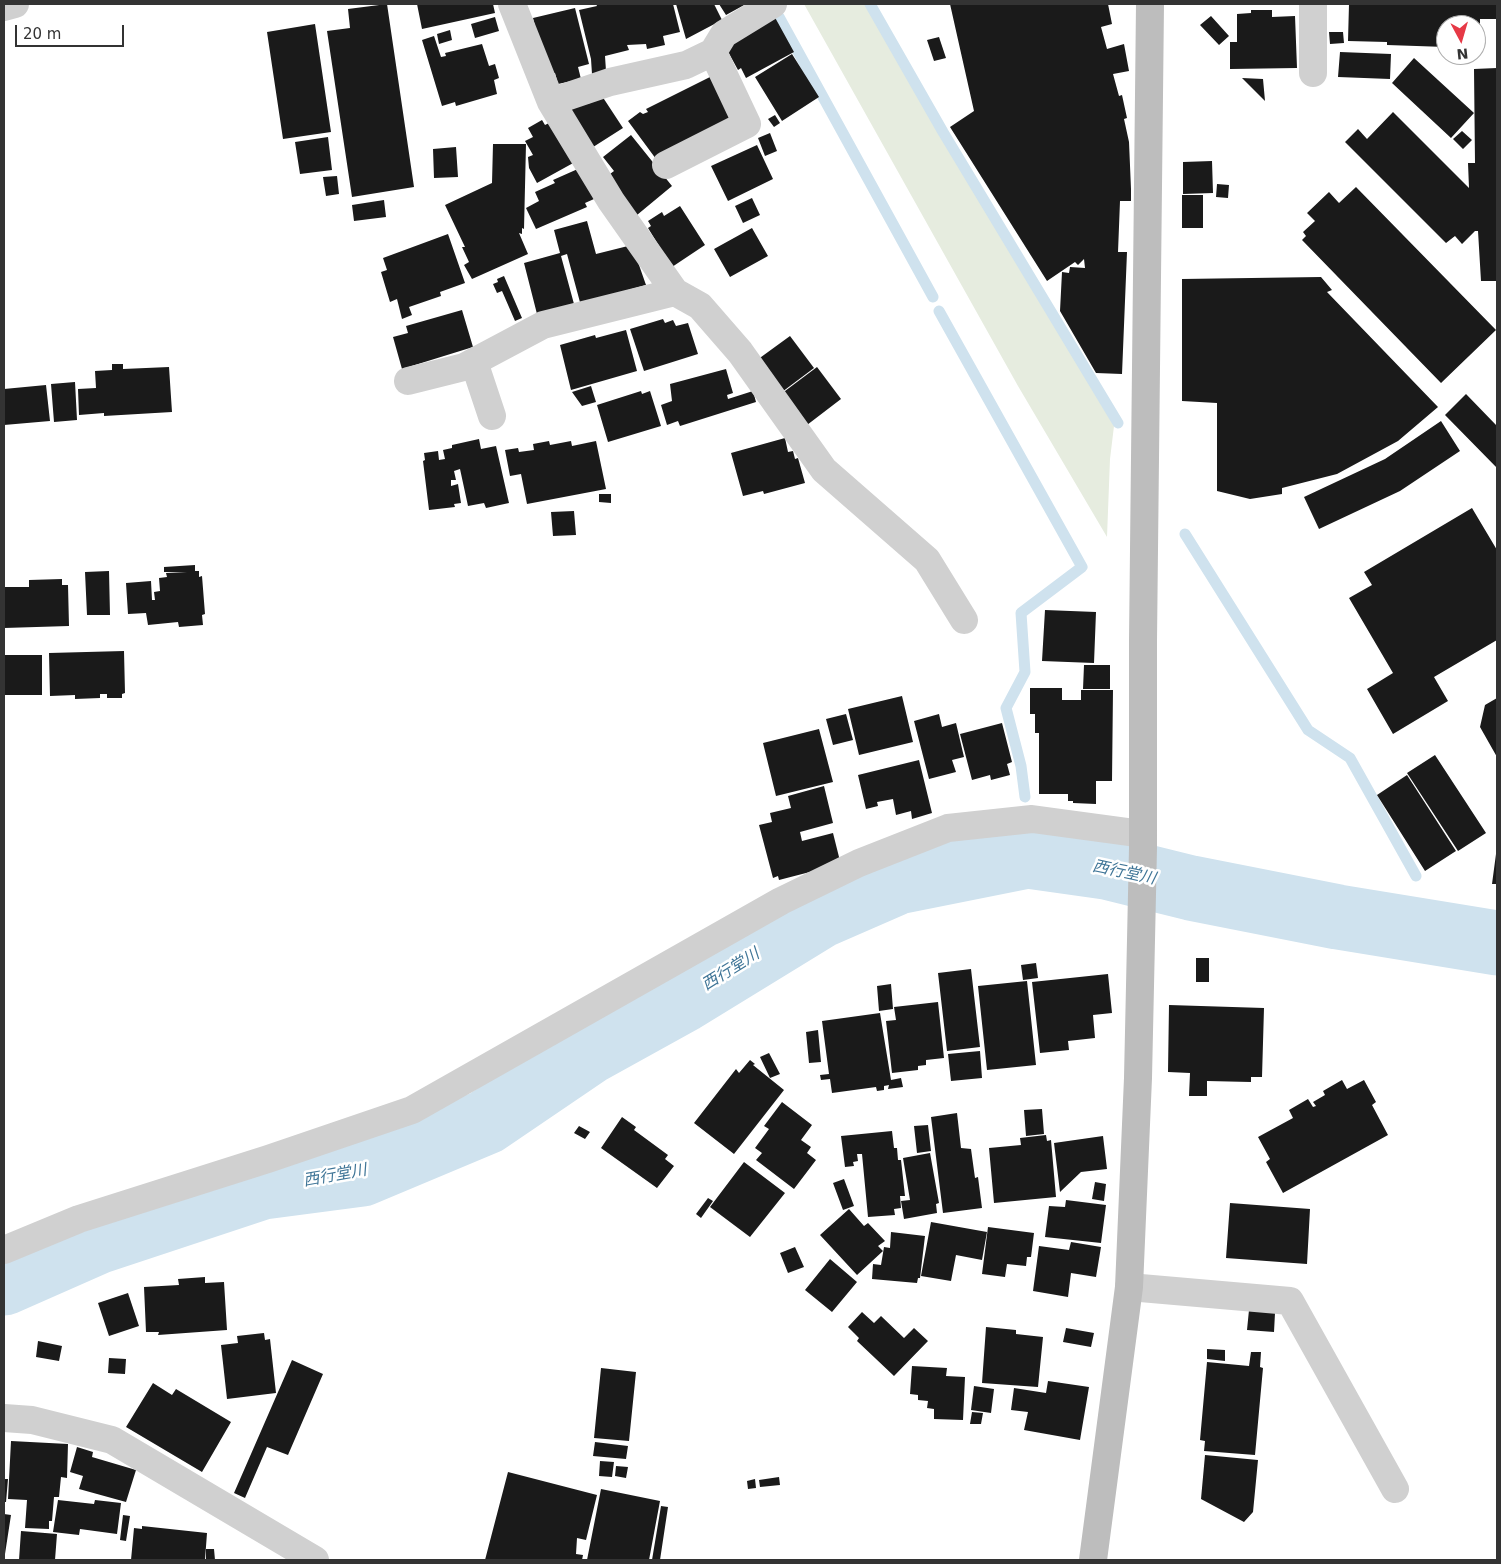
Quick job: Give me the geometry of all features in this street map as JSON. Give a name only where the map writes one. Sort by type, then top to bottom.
[{"type":"street","points":[[4,7],[15,4]]},
{"type":"street","points":[[512,4],[551,102],[611,201],[675,292],[700,306],[740,352],[824,470],[926,560],[964,620]]},
{"type":"street","points":[[551,102],[610,82],[686,65],[712,52],[724,34],[773,4]]},
{"type":"street","points":[[1093,1560],[1129,1287],[1138,1078],[1143,841],[1143,640],[1150,4]]},
{"type":"street","points":[[1313,4],[1313,73]]},
{"type":"street","points":[[666,165],[748,124],[712,52]]},
{"type":"street","points":[[408,381],[464,367],[543,324],[675,292]]},
{"type":"street","points":[[474,362],[492,416]]},
{"type":"street","points":[[4,1250],[79,1219],[268,1159],[412,1110],[781,900],[858,862],[948,828],[1032,819],[1143,841]]},
{"type":"street","points":[[1129,1287],[1290,1302],[1395,1489]]},
{"type":"street","points":[[4,1418],[32,1420],[112,1440],[315,1560]]},
{"type":"shaded area","points":[[804,4],[868,4],[1114,426],[1110,459],[1107,537],[1018,386]]},
{"type":"building","points":[[387,4],[414,187],[352,197],[327,31],[350,28],[348,9]]},
{"type":"building","points":[[417,4],[493,4],[495,13],[422,29]]},
{"type":"building","points":[[596,4],[673,4],[680,32],[663,36],[665,45],[647,49],[646,44],[627,45],[629,50],[605,56],[606,71],[592,74],[591,59],[579,10],[597,6]]},
{"type":"building","points":[[676,4],[714,4],[722,20],[686,39]]},
{"type":"building","points":[[719,4],[746,4],[726,15]]},
{"type":"building","points":[[950,4],[1108,4],[1112,24],[1101,27],[1107,49],[1124,44],[1129,71],[1113,74],[1119,96],[1122,95],[1127,118],[1124,119],[1129,142],[1131,189],[1131,201],[1120,201],[1118,252],[1127,252],[1122,374],[1096,373],[1060,311],[1062,272],[1069,273],[1070,267],[1085,268],[1084,259],[1078,265],[1075,262],[1047,281],[950,127],[974,111]]},
{"type":"building","points":[[1349,4],[1497,4],[1497,19],[1486,19],[1486,15],[1436,15],[1436,47],[1387,45],[1387,42],[1348,41]]},
{"type":"building","points":[[575,8],[589,64],[578,67],[581,79],[558,84],[555,73],[547,75],[533,18]]},
{"type":"building","points":[[1251,10],[1272,10],[1272,17],[1295,16],[1297,68],[1230,69],[1230,42],[1237,42],[1237,14],[1251,13]]},
{"type":"building","points":[[772,12],[794,52],[746,78],[741,68],[738,70],[726,48]]},
{"type":"building","points":[[1211,16],[1229,36],[1219,45],[1200,25]]},
{"type":"building","points":[[495,17],[499,31],[475,38],[471,24]]},
{"type":"building","points":[[315,24],[331,132],[283,139],[267,32]]},
{"type":"building","points":[[450,30],[452,40],[439,44],[437,34]]},
{"type":"building","points":[[1329,32],[1343,32],[1344,43],[1330,44]]},
{"type":"building","points":[[434,36],[441,57],[446,56],[445,53],[482,44],[489,66],[495,64],[499,78],[494,80],[497,94],[456,106],[455,102],[442,106],[422,40]]},
{"type":"building","points":[[939,37],[946,58],[934,61],[927,40]]},
{"type":"building","points":[[1340,52],[1391,54],[1390,79],[1338,77]]},
{"type":"building","points":[[792,54],[819,97],[782,121],[755,77]]},
{"type":"building","points":[[1414,58],[1474,113],[1451,138],[1392,83]]},
{"type":"building","points":[[1497,68],[1497,281],[1481,281],[1478,231],[1475,231],[1462,244],[1455,236],[1446,243],[1345,142],[1358,129],[1367,139],[1393,112],[1469,188],[1468,163],[1475,163],[1474,69]]},
{"type":"building","points":[[712,76],[734,120],[656,159],[628,121],[640,112],[643,114],[648,112],[646,109]]},
{"type":"building","points":[[1242,78],[1263,79],[1265,101]]},
{"type":"building","points":[[602,96],[623,128],[590,149],[567,112],[585,100],[588,104]]},
{"type":"building","points":[[775,115],[780,123],[774,127],[768,119]]},
{"type":"building","points":[[542,120],[545,125],[553,121],[575,162],[537,183],[529,168],[528,157],[533,155],[525,141],[533,137],[528,128]]},
{"type":"building","points":[[1462,131],[1472,140],[1463,149],[1453,139]]},
{"type":"building","points":[[770,133],[777,151],[765,156],[758,138]]},
{"type":"building","points":[[631,135],[672,186],[637,215],[606,177],[614,171],[603,157]]},
{"type":"building","points":[[328,137],[332,170],[300,174],[295,142]]},
{"type":"building","points":[[493,144],[526,144],[524,229],[522,228],[522,234],[519,233],[528,254],[472,279],[464,265],[469,262],[462,247],[465,247],[445,205],[492,183]]},
{"type":"building","points":[[757,145],[773,179],[728,201],[711,166]]},
{"type":"building","points":[[456,147],[458,177],[434,178],[433,149]]},
{"type":"building","points":[[1212,161],[1213,193],[1183,194],[1183,162]]},
{"type":"building","points":[[580,168],[594,199],[585,203],[587,207],[536,229],[526,208],[539,201],[535,192],[555,183],[553,180]]},
{"type":"building","points":[[337,176],[339,194],[326,196],[323,177]]},
{"type":"building","points":[[1217,184],[1229,185],[1228,198],[1216,197]]},
{"type":"building","points":[[1356,187],[1496,330],[1441,383],[1302,240],[1306,236],[1303,232],[1315,221],[1307,213],[1329,192],[1339,203]]},
{"type":"building","points":[[1182,195],[1203,195],[1203,228],[1182,228]]},
{"type":"building","points":[[752,198],[760,215],[743,223],[735,206]]},
{"type":"building","points":[[384,200],[386,217],[354,221],[352,205]]},
{"type":"building","points":[[680,206],[705,245],[672,267],[648,228],[651,226],[648,221],[662,212],[664,216]]},
{"type":"building","points":[[587,221],[596,254],[632,245],[646,285],[603,297],[581,306],[567,254],[561,256],[574,304],[537,314],[524,263],[560,253],[554,230]]},
{"type":"building","points":[[752,228],[768,256],[730,277],[714,249]]},
{"type":"building","points":[[448,234],[465,283],[440,292],[441,296],[409,307],[412,315],[402,319],[397,299],[390,302],[381,272],[387,270],[383,258]]},
{"type":"building","points":[[504,276],[522,318],[515,321],[502,291],[497,293],[493,284],[498,282],[497,279]]},
{"type":"building","points":[[1321,277],[1332,290],[1327,292],[1438,407],[1398,441],[1337,474],[1282,488],[1282,494],[1250,499],[1217,491],[1217,403],[1182,401],[1182,279]]},
{"type":"building","points":[[462,310],[473,347],[402,369],[393,337],[408,333],[406,326]]},
{"type":"building","points":[[663,319],[665,323],[673,320],[676,326],[688,323],[698,354],[644,371],[630,329]]},
{"type":"building","points":[[626,330],[637,371],[571,390],[560,345],[595,335],[596,338]]},
{"type":"building","points":[[790,336],[814,368],[782,392],[757,360]]},
{"type":"building","points":[[112,364],[123,364],[123,369],[169,367],[172,412],[104,416],[104,413],[79,415],[78,389],[96,388],[95,371],[112,370]]},
{"type":"building","points":[[817,367],[841,399],[807,425],[781,394]]},
{"type":"building","points":[[726,369],[733,393],[727,395],[728,399],[753,391],[756,402],[680,426],[678,421],[667,425],[661,405],[672,401],[670,384]]},
{"type":"building","points":[[75,382],[77,420],[54,422],[51,384]]},
{"type":"building","points":[[46,385],[50,421],[4,425],[4,389]]},
{"type":"building","points":[[591,386],[596,402],[582,406],[572,392]]},
{"type":"building","points":[[641,391],[642,394],[650,391],[661,426],[608,442],[597,405]]},
{"type":"building","points":[[1466,394],[1497,426],[1497,468],[1445,415]]},
{"type":"building","points":[[1441,421],[1460,451],[1400,491],[1319,529],[1304,497],[1385,459]]},
{"type":"building","points":[[785,438],[788,452],[793,451],[795,459],[798,458],[805,483],[764,494],[763,491],[743,496],[731,453]]},
{"type":"building","points":[[479,439],[481,449],[496,446],[509,503],[486,508],[484,503],[468,506],[460,469],[454,471],[456,480],[451,480],[451,486],[458,484],[461,503],[454,504],[455,507],[429,510],[423,461],[425,460],[424,453],[438,451],[439,460],[445,459],[443,450],[452,448],[452,445]]},
{"type":"building","points":[[549,441],[550,445],[571,441],[572,446],[596,441],[606,489],[527,504],[521,474],[510,476],[505,450],[518,448],[519,452],[534,450],[533,444]]},
{"type":"building","points":[[599,494],[611,494],[611,503],[599,502]]},
{"type":"building","points":[[1472,508],[1497,550],[1497,640],[1434,677],[1448,701],[1393,734],[1367,689],[1393,673],[1349,598],[1372,585],[1364,572]]},
{"type":"building","points":[[574,511],[576,535],[553,536],[551,512]]},
{"type":"building","points":[[195,565],[195,571],[199,571],[199,577],[202,576],[205,614],[202,615],[203,625],[179,627],[178,622],[148,625],[146,613],[128,614],[126,583],[151,581],[152,600],[155,600],[154,592],[160,591],[159,578],[167,577],[166,573],[187,572],[164,572],[164,567]]},
{"type":"building","points":[[109,571],[110,615],[87,615],[85,572]]},
{"type":"building","points":[[62,579],[62,585],[68,585],[69,626],[4,628],[4,587],[29,587],[29,580]]},
{"type":"building","points":[[1045,610],[1096,612],[1094,663],[1042,661]]},
{"type":"building","points":[[124,651],[125,693],[122,694],[122,698],[107,698],[107,694],[100,694],[100,698],[75,699],[75,695],[50,696],[49,653]]},
{"type":"building","points":[[4,655],[42,655],[42,695],[4,695]]},
{"type":"building","points":[[1084,665],[1110,665],[1110,689],[1083,689]]},
{"type":"building","points":[[1030,688],[1062,688],[1062,700],[1081,700],[1081,690],[1113,690],[1112,781],[1096,781],[1096,804],[1073,803],[1073,801],[1068,801],[1068,794],[1039,794],[1039,733],[1035,733],[1035,714],[1030,714]]},
{"type":"building","points":[[902,696],[913,742],[859,755],[848,709]]},
{"type":"building","points":[[1497,698],[1497,757],[1480,727],[1485,705]]},
{"type":"building","points":[[846,714],[853,740],[833,745],[826,719]]},
{"type":"building","points":[[939,714],[942,727],[956,723],[964,757],[952,760],[956,772],[929,779],[914,721]]},
{"type":"building","points":[[1002,723],[1012,762],[1007,764],[1010,775],[991,780],[990,775],[972,780],[960,734]]},
{"type":"building","points":[[819,729],[833,782],[776,796],[763,743]]},
{"type":"building","points":[[1435,755],[1486,833],[1458,851],[1407,773]]},
{"type":"building","points":[[919,760],[932,813],[912,819],[911,811],[896,815],[893,799],[877,802],[878,806],[866,809],[858,775]]},
{"type":"building","points":[[1407,775],[1456,851],[1425,871],[1377,795]]},
{"type":"building","points":[[824,786],[833,823],[800,832],[802,841],[833,833],[840,861],[833,866],[779,880],[778,876],[773,878],[759,825],[772,822],[770,813],[791,808],[788,796]]},
{"type":"building","points":[[1496,854],[1497,884],[1492,884]]},
{"type":"building","points":[[1196,958],[1209,958],[1209,982],[1196,982]]},
{"type":"building","points":[[1036,963],[1038,978],[1023,980],[1021,965]]},
{"type":"building","points":[[971,969],[980,1047],[947,1051],[938,973]]},
{"type":"building","points":[[1108,974],[1112,1013],[1093,1015],[1095,1038],[1068,1041],[1069,1050],[1040,1053],[1032,982]]},
{"type":"building","points":[[1027,981],[1036,1065],[987,1070],[978,986]]},
{"type":"building","points":[[891,984],[893,1009],[879,1011],[877,986]]},
{"type":"building","points":[[938,1002],[944,1058],[926,1060],[926,1065],[918,1066],[918,1070],[892,1073],[886,1021],[896,1020],[894,1007]]},
{"type":"building","points":[[1169,1005],[1264,1008],[1262,1077],[1251,1077],[1251,1082],[1207,1081],[1207,1096],[1189,1096],[1190,1073],[1168,1072]]},
{"type":"building","points":[[880,1013],[891,1080],[901,1078],[903,1087],[888,1089],[889,1085],[884,1086],[884,1090],[877,1091],[876,1087],[832,1093],[830,1079],[821,1080],[820,1075],[829,1074],[822,1021]]},
{"type":"building","points":[[818,1030],[821,1062],[809,1063],[806,1032]]},
{"type":"building","points":[[980,1051],[982,1078],[951,1081],[948,1054]]},
{"type":"building","points":[[769,1053],[780,1074],[770,1078],[760,1057]]},
{"type":"building","points":[[750,1060],[755,1064],[753,1065],[784,1090],[734,1154],[694,1123],[736,1069],[739,1073]]},
{"type":"building","points":[[1342,1080],[1347,1089],[1364,1080],[1376,1102],[1372,1105],[1388,1135],[1283,1193],[1266,1162],[1270,1159],[1258,1137],[1293,1118],[1289,1110],[1308,1099],[1313,1107],[1316,1106],[1313,1102],[1325,1095],[1323,1091]]},
{"type":"building","points":[[782,1102],[812,1125],[801,1140],[811,1147],[807,1153],[816,1160],[794,1189],[756,1160],[762,1153],[755,1148],[769,1129],[764,1126]]},
{"type":"building","points":[[1042,1109],[1044,1134],[1026,1136],[1024,1110]]},
{"type":"building","points":[[957,1113],[961,1148],[971,1149],[975,1178],[978,1177],[982,1208],[943,1213],[931,1117]]},
{"type":"building","points":[[622,1117],[636,1127],[634,1130],[668,1155],[665,1159],[674,1166],[657,1188],[601,1148]]},
{"type":"building","points":[[928,1125],[931,1151],[917,1153],[914,1126]]},
{"type":"building","points":[[579,1126],[590,1132],[585,1139],[574,1133]]},
{"type":"building","points":[[892,1131],[894,1148],[897,1148],[898,1160],[901,1160],[905,1196],[900,1196],[901,1208],[894,1209],[895,1215],[868,1217],[862,1154],[857,1154],[858,1161],[853,1162],[854,1166],[845,1167],[841,1136]]},
{"type":"building","points":[[1046,1135],[1047,1141],[1051,1140],[1056,1197],[994,1203],[989,1148],[1021,1145],[1020,1138]]},
{"type":"building","points":[[1103,1136],[1107,1169],[1081,1172],[1060,1192],[1054,1143]]},
{"type":"building","points":[[930,1153],[939,1203],[936,1204],[937,1213],[904,1219],[901,1201],[910,1200],[903,1158]]},
{"type":"building","points":[[744,1162],[785,1193],[750,1237],[710,1207]]},
{"type":"building","points":[[844,1179],[854,1206],[843,1210],[833,1183]]},
{"type":"building","points":[[1095,1182],[1106,1184],[1104,1201],[1092,1199]]},
{"type":"building","points":[[708,1198],[713,1201],[701,1218],[696,1214]]},
{"type":"building","points":[[1066,1200],[1106,1205],[1101,1243],[1045,1237],[1049,1206],[1065,1207]]},
{"type":"building","points":[[1230,1203],[1310,1209],[1307,1264],[1226,1258]]},
{"type":"building","points":[[849,1209],[864,1226],[868,1223],[885,1241],[878,1246],[883,1251],[857,1275],[820,1235]]},
{"type":"building","points":[[931,1222],[987,1232],[982,1260],[956,1255],[951,1281],[921,1276]]},
{"type":"building","points":[[988,1227],[1034,1233],[1031,1257],[1027,1257],[1026,1266],[1007,1264],[1005,1277],[982,1274]]},
{"type":"building","points":[[891,1232],[925,1236],[920,1278],[918,1278],[917,1283],[872,1279],[873,1264],[881,1265],[884,1247],[890,1248]]},
{"type":"building","points":[[1071,1242],[1101,1247],[1096,1277],[1071,1273],[1068,1297],[1033,1291],[1039,1246],[1069,1250]]},
{"type":"building","points":[[795,1247],[804,1267],[788,1273],[780,1253]]},
{"type":"building","points":[[830,1259],[857,1282],[832,1312],[805,1290]]},
{"type":"building","points":[[205,1277],[205,1283],[224,1282],[227,1330],[158,1335],[159,1332],[146,1332],[144,1287],[179,1285],[178,1279]]},
{"type":"building","points":[[128,1293],[139,1326],[109,1336],[98,1303]]},
{"type":"building","points":[[1249,1310],[1275,1313],[1274,1332],[1247,1330]]},
{"type":"building","points":[[862,1312],[874,1323],[881,1316],[904,1338],[914,1328],[928,1341],[894,1376],[857,1341],[859,1338],[848,1327]]},
{"type":"building","points":[[986,1327],[1016,1330],[1016,1334],[1043,1337],[1038,1387],[982,1383]]},
{"type":"building","points":[[1066,1328],[1094,1333],[1091,1347],[1063,1342]]},
{"type":"building","points":[[264,1333],[265,1340],[270,1339],[276,1393],[227,1399],[221,1345],[238,1343],[237,1336]]},
{"type":"building","points":[[38,1341],[62,1346],[59,1361],[36,1357]]},
{"type":"building","points":[[1207,1349],[1225,1350],[1225,1361],[1207,1359]]},
{"type":"building","points":[[1251,1352],[1261,1352],[1260,1367],[1263,1368],[1255,1455],[1204,1451],[1205,1441],[1200,1440],[1207,1362],[1249,1366]]},
{"type":"building","points":[[109,1358],[126,1359],[125,1374],[108,1373]]},
{"type":"building","points":[[292,1360],[323,1374],[288,1455],[267,1447],[245,1498],[234,1493]]},
{"type":"building","points":[[912,1366],[947,1368],[946,1376],[965,1377],[963,1420],[934,1419],[934,1409],[927,1408],[928,1401],[918,1400],[918,1395],[910,1394]]},
{"type":"building","points":[[601,1368],[636,1372],[629,1441],[594,1438]]},
{"type":"building","points":[[1048,1381],[1089,1387],[1080,1440],[1024,1430],[1028,1412],[1011,1410],[1014,1388],[1046,1393]]},
{"type":"building","points":[[153,1383],[172,1395],[176,1389],[231,1422],[202,1472],[126,1427]]},
{"type":"building","points":[[974,1386],[994,1389],[991,1413],[971,1410]]},
{"type":"building","points":[[972,1412],[983,1413],[981,1424],[970,1424]]},
{"type":"building","points":[[11,1441],[68,1444],[67,1478],[61,1477],[59,1497],[54,1497],[52,1521],[49,1521],[49,1529],[25,1528],[27,1500],[8,1499]]},
{"type":"building","points":[[595,1442],[628,1446],[626,1459],[593,1456]]},
{"type":"building","points":[[77,1447],[93,1452],[92,1457],[136,1470],[126,1502],[79,1489],[83,1476],[70,1472]]},
{"type":"building","points":[[1205,1455],[1258,1460],[1253,1512],[1244,1522],[1201,1499]]},
{"type":"building","points":[[600,1461],[614,1462],[612,1477],[599,1476]]},
{"type":"building","points":[[616,1466],[628,1467],[626,1478],[615,1476]]},
{"type":"building","points":[[508,1472],[597,1495],[586,1540],[577,1538],[576,1554],[583,1555],[582,1560],[485,1560]]},
{"type":"building","points":[[779,1477],[780,1485],[760,1487],[759,1480]]},
{"type":"building","points":[[4,1479],[8,1479],[6,1502],[4,1502]]},
{"type":"building","points":[[755,1479],[756,1488],[748,1489],[747,1481]]},
{"type":"building","points":[[601,1489],[660,1501],[649,1560],[587,1560]]},
{"type":"building","points":[[58,1500],[94,1504],[95,1500],[121,1503],[117,1534],[80,1529],[79,1535],[53,1532]]},
{"type":"building","points":[[661,1506],[668,1507],[660,1560],[652,1560]]},
{"type":"building","points":[[4,1514],[11,1515],[5,1554],[4,1554]]},
{"type":"building","points":[[123,1515],[130,1516],[126,1541],[120,1540]]},
{"type":"building","points":[[142,1526],[207,1533],[205,1560],[131,1560],[134,1528],[142,1529]]},
{"type":"building","points":[[21,1531],[57,1534],[55,1560],[19,1560]]},
{"type":"building","points":[[206,1549],[214,1549],[215,1560],[206,1560]]},
{"type":"waterway","points":[[870,4],[943,132],[1118,423]]},
{"type":"waterway","points":[[779,17],[933,297]]},
{"type":"waterway","points":[[939,311],[1082,567],[1021,613],[1025,672],[1006,708],[1021,766],[1025,797]]},
{"type":"waterway","points":[[1185,534],[1308,730],[1350,758],[1416,876]]},
{"type":"waterway","name":"西行堂川","points":[[4,1283],[97,1242],[263,1187],[362,1174],[486,1122],[589,1052],[683,1000],[820,916],[898,882],[1028,856],[1106,867],[1191,888],[1338,917],[1497,943]]}]
